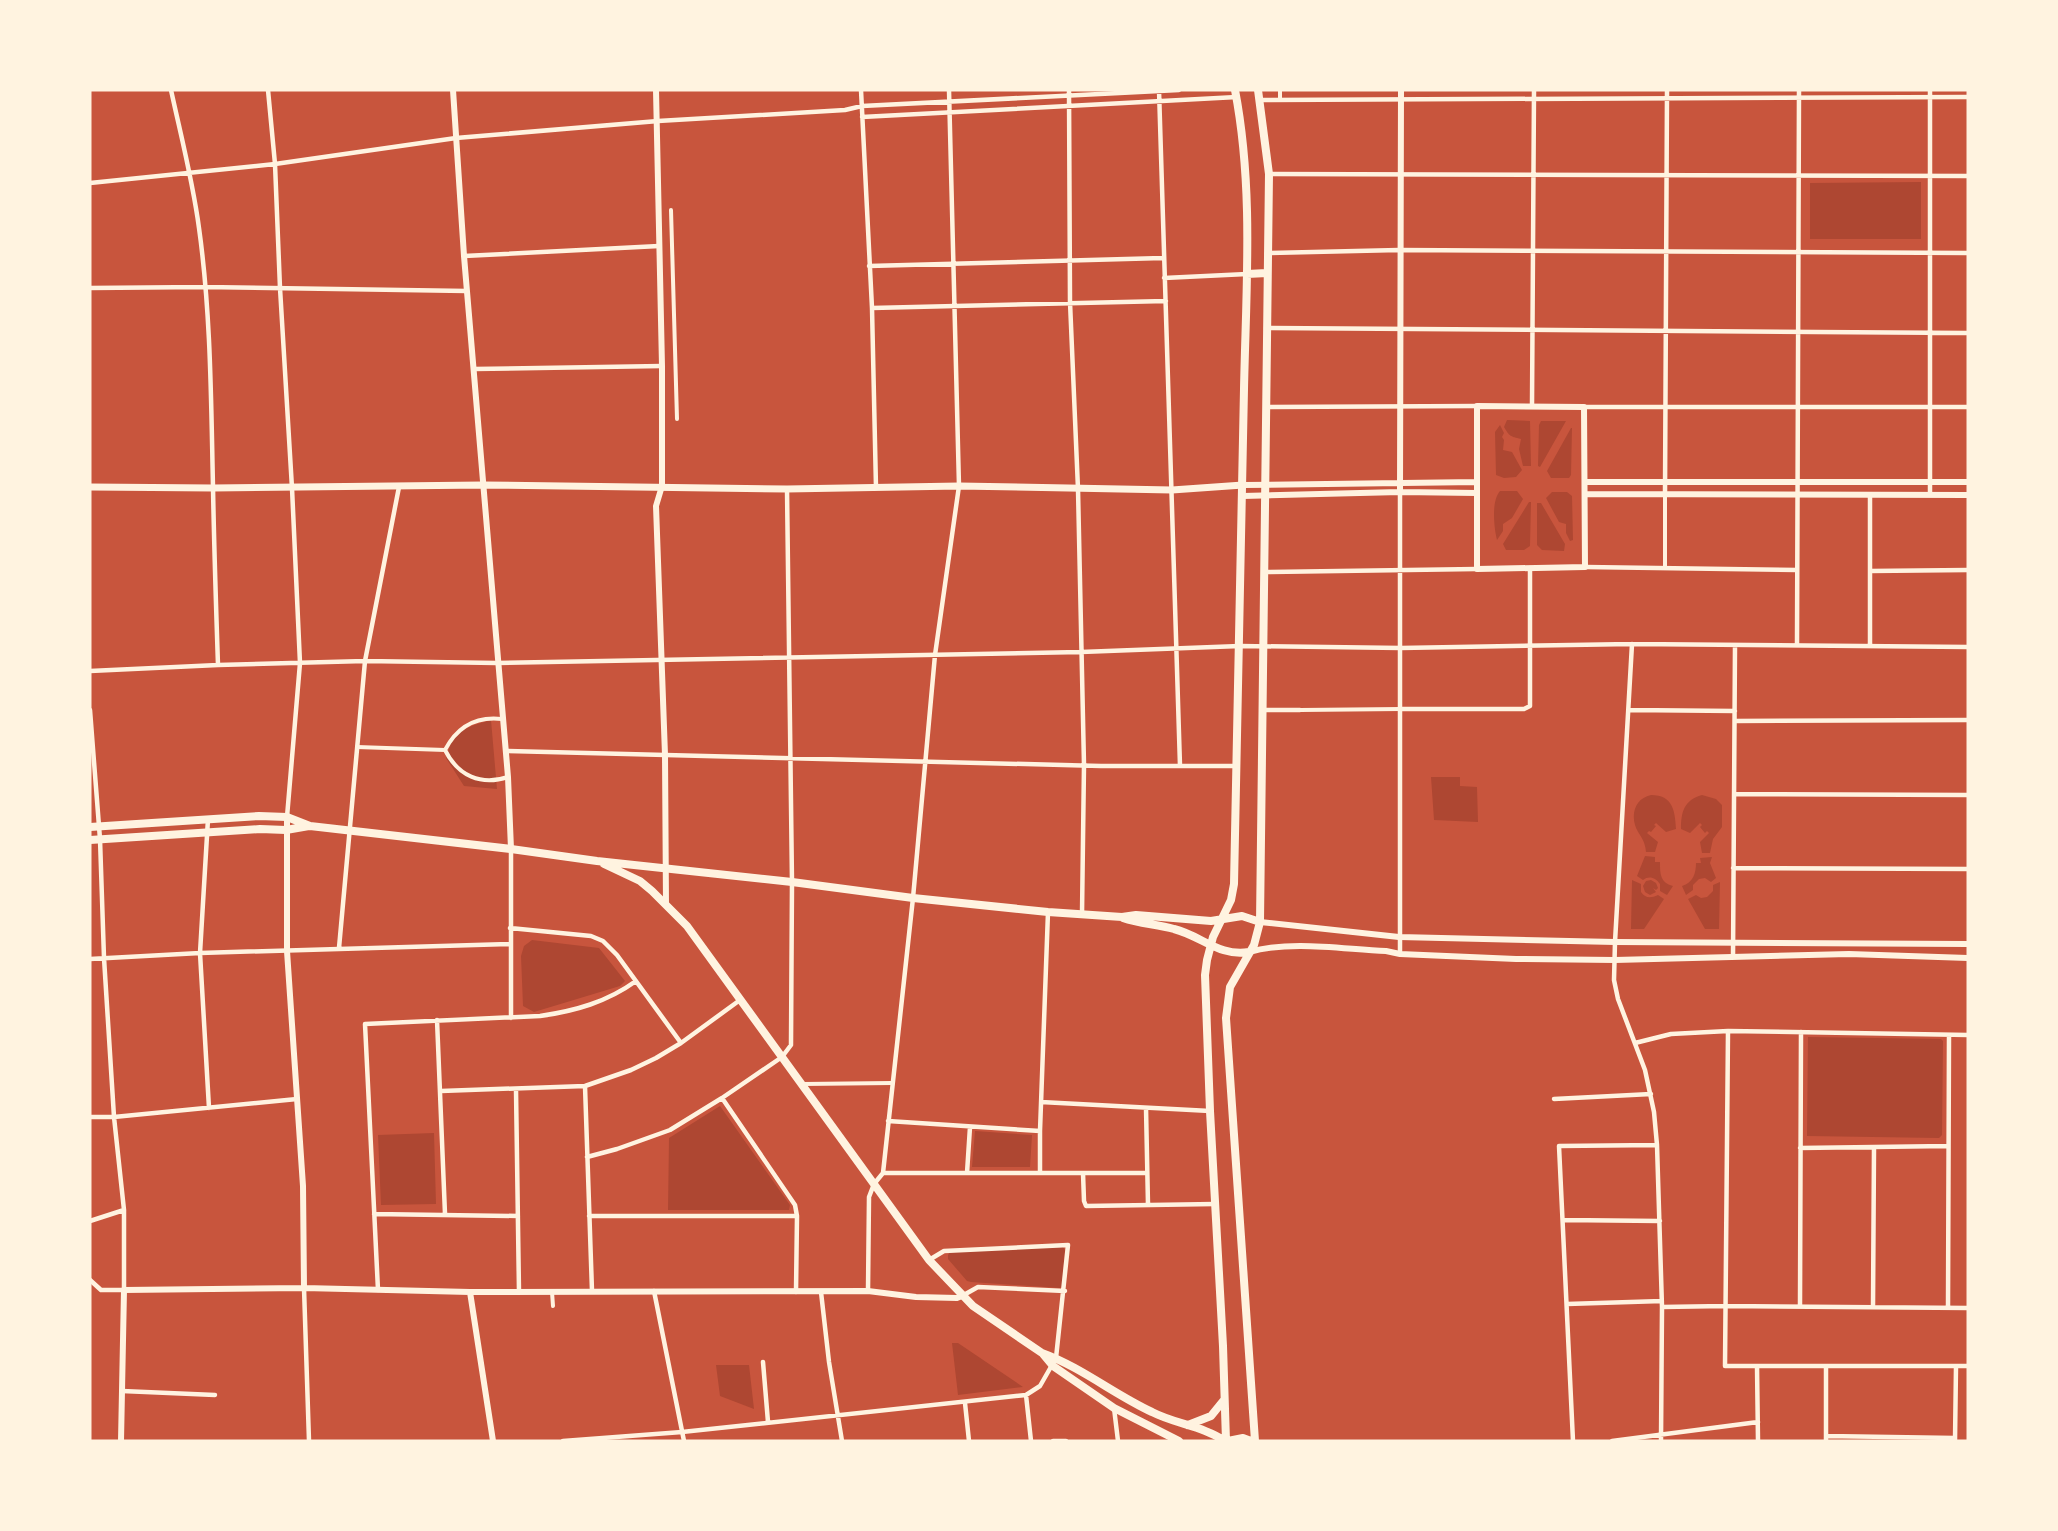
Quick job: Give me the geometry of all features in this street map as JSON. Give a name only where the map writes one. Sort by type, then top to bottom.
[{"type":"main road","points":[[1055,1362],[1145,1409],[1211,1433],[1226,1441],[1243,1438],[1253,1441],[1226,1018],[1230,987],[1257,936],[1260,922],[1269,174],[1258,90]]},
{"type":"main road","points":[[1226,1441],[1205,975],[1211,945],[1231,900],[1234,884],[1246,274],[1246,169],[1236,93]]},
{"type":"main road","points":[[1246,274],[1267,273]]},
{"type":"main road","points":[[90,487],[292,488],[483,485],[787,489],[959,486],[1172,490],[1243,485]]},
{"type":"main road","points":[[94,827],[259,816],[287,817],[310,826],[914,898],[1122,917],[1136,915],[1222,920],[1242,916],[1260,922]]},
{"type":"main road","points":[[90,840],[260,829],[286,830],[310,826]]},
{"type":"main road","points":[[597,861],[640,881],[687,926],[929,1260],[962,1296],[1055,1362],[1114,1408],[1179,1441]]},
{"type":"main road","points":[[1122,917],[1136,923],[1174,929],[1226,952],[1249,952]]},
{"type":"main road","points":[[1188,1425],[1211,1416],[1225,1399]]},
{"type":"street","points":[[171,90],[190,174],[199,228],[204,287],[212,387],[218,665]]},
{"type":"street","points":[[268,90],[275,165],[300,663],[286,830],[287,951],[303,1186],[309,1441]]},
{"type":"street","points":[[453,90],[464,256],[508,777],[511,849],[510,1018]]},
{"type":"street","points":[[656,90],[662,366],[662,486],[656,506],[665,755],[666,904]]},
{"type":"street","points":[[861,90],[872,308],[876,488]]},
{"type":"street","points":[[868,1291],[869,1197],[874,1184],[883,1173],[914,898],[935,654],[959,486],[949,90]]},
{"type":"street","points":[[90,183],[275,165],[456,138],[658,121],[845,110],[862,106],[1069,93],[1179,90]]},
{"type":"street","points":[[1280,90],[1280,100]]},
{"type":"street","points":[[1400,954],[1401,90]]},
{"type":"street","points":[[1532,406],[1533,90]]},
{"type":"street","points":[[1665,568],[1667,90]]},
{"type":"street","points":[[1797,645],[1799,90]]},
{"type":"street","points":[[1930,90],[1930,494]]},
{"type":"street","points":[[1159,91],[1180,766]]},
{"type":"street","points":[[1069,93],[1070,302],[1078,489],[1084,765],[1082,914]]},
{"type":"street","points":[[862,117],[1160,101],[1236,93]]},
{"type":"street","points":[[1259,100],[1968,97]]},
{"type":"street","points":[[1269,174],[1968,176]]},
{"type":"street","points":[[671,210],[676,419]]},
{"type":"street","points":[[464,256],[659,246]]},
{"type":"street","points":[[1267,253],[1400,250],[1968,253]]},
{"type":"street","points":[[869,266],[1163,258]]},
{"type":"street","points":[[1164,278],[1246,274]]},
{"type":"street","points":[[90,288],[204,287],[467,291]]},
{"type":"street","points":[[872,308],[1166,301]]},
{"type":"street","points":[[1266,328],[1968,333]]},
{"type":"street","points":[[474,369],[662,366]]},
{"type":"street","points":[[1477,406],[1477,568]]},
{"type":"street","points":[[1266,407],[1968,407]]},
{"type":"street","points":[[1584,407],[1585,567]]},
{"type":"street","points":[[1243,485],[1477,482]]},
{"type":"street","points":[[1585,482],[1968,482]]},
{"type":"street","points":[[339,948],[366,661],[399,487]]},
{"type":"street","points":[[587,1157],[670,1130],[782,1057],[791,1045],[792,882],[787,489]]},
{"type":"street","points":[[1243,496],[1400,492],[1477,493]]},
{"type":"street","points":[[1585,494],[1968,495]]},
{"type":"street","points":[[1870,495],[1870,646]]},
{"type":"street","points":[[1264,572],[1585,567],[1797,570]]},
{"type":"street","points":[[1263,710],[1524,709],[1530,706],[1530,568]]},
{"type":"street","points":[[1870,571],[1968,570]]},
{"type":"street","points":[[90,671],[366,661],[497,663],[1175,650],[1240,646],[1401,648],[1632,644],[1968,648]]},
{"type":"street","points":[[1632,644],[1614,980],[1618,999],[1645,1070],[1651,1094],[1657,1145],[1662,1304],[1661,1441]]},
{"type":"street","points":[[1733,957],[1736,645]]},
{"type":"street","points":[[90,710],[94,827],[100,839],[104,958],[114,1117],[124,1210],[121,1441]]},
{"type":"street","points":[[1629,710],[1735,711]]},
{"type":"street","points":[[445,750],[456,733],[473,722],[482,719],[503,719]]},
{"type":"street","points":[[1735,721],[1968,720]]},
{"type":"street","points":[[357,747],[445,750]]},
{"type":"street","points":[[445,750],[455,767],[471,778],[490,781],[508,777]]},
{"type":"street","points":[[506,751],[926,762],[1237,766]]},
{"type":"street","points":[[1734,794],[1968,795]]},
{"type":"street","points":[[208,819],[200,952],[209,1108]]},
{"type":"street","points":[[1733,868],[1968,869]]},
{"type":"street","points":[[1040,1173],[1048,912]]},
{"type":"street","points":[[1260,922],[1399,938],[1968,944]]},
{"type":"street","points":[[510,928],[591,936],[603,941],[636,981],[681,1043]]},
{"type":"street","points":[[90,959],[200,952],[510,944]]},
{"type":"street","points":[[1249,952],[1274,946],[1294,946],[1516,959],[1615,960],[1849,954],[1968,958]]},
{"type":"street","points":[[378,1290],[365,1024],[540,1016],[579,1009],[619,993],[636,981]]},
{"type":"street","points":[[441,1091],[585,1086],[631,1070],[681,1043],[740,1000]]},
{"type":"street","points":[[437,1020],[445,1214]]},
{"type":"street","points":[[1635,1044],[1671,1034],[1728,1031],[1968,1035]]},
{"type":"street","points":[[1728,1031],[1725,1366],[1968,1366]]},
{"type":"street","points":[[1800,1306],[1801,1032]]},
{"type":"street","points":[[1948,1308],[1949,1035]]},
{"type":"street","points":[[801,1084],[892,1083]]},
{"type":"street","points":[[585,1086],[592,1291]]},
{"type":"street","points":[[516,1090],[519,1292]]},
{"type":"street","points":[[1554,1099],[1651,1094]]},
{"type":"street","points":[[722,1098],[789,1194],[797,1216],[796,1292]]},
{"type":"street","points":[[90,1118],[297,1099]]},
{"type":"street","points":[[1041,1102],[1210,1111]]},
{"type":"street","points":[[1146,1108],[1148,1205]]},
{"type":"street","points":[[888,1121],[1040,1131]]},
{"type":"street","points":[[967,1173],[970,1126]]},
{"type":"street","points":[[1573,1441],[1559,1146],[1657,1145]]},
{"type":"street","points":[[1800,1148],[1948,1146]]},
{"type":"street","points":[[1873,1307],[1874,1147]]},
{"type":"street","points":[[883,1173],[1147,1173]]},
{"type":"street","points":[[1083,1173],[1086,1206],[1215,1204]]},
{"type":"street","points":[[90,1221],[124,1210]]},
{"type":"street","points":[[374,1214],[518,1216]]},
{"type":"street","points":[[589,1216],[797,1216]]},
{"type":"street","points":[[1563,1220],[1660,1221]]},
{"type":"street","points":[[563,1441],[682,1432],[965,1403],[1026,1395],[1040,1386],[1055,1362],[1065,1291],[1068,1245],[944,1251],[929,1260]]},
{"type":"street","points":[[90,1280],[101,1290],[304,1288],[470,1292],[868,1291],[916,1297],[951,1298],[962,1296],[978,1287],[1065,1291]]},
{"type":"street","points":[[654,1291],[684,1441]]},
{"type":"street","points":[[470,1292],[494,1441]]},
{"type":"street","points":[[552,1292],[553,1306]]},
{"type":"street","points":[[821,1292],[829,1362],[842,1441]]},
{"type":"street","points":[[1567,1304],[1968,1308]]},
{"type":"street","points":[[763,1362],[768,1422]]},
{"type":"street","points":[[1757,1366],[1758,1441]]},
{"type":"street","points":[[1826,1366],[1827,1439],[1955,1440],[1956,1366]]},
{"type":"street","points":[[122,1391],[215,1395]]},
{"type":"street","points":[[1026,1395],[1031,1441]]},
{"type":"street","points":[[965,1403],[969,1441]]},
{"type":"street","points":[[1114,1408],[1118,1441]]},
{"type":"street","points":[[1612,1441],[1758,1422]]},
{"type":"street","points":[[1053,1441],[1066,1441]]},
{"type":"shaded area","points":[[1921,182],[1921,239],[1810,239],[1810,183]]},
{"type":"shaded area","points":[[1507,420],[1530,421],[1531,466],[1523,466],[1519,449],[1521,439],[1512,437],[1508,433],[1504,427]]},
{"type":"shaded area","points":[[1541,421],[1566,421],[1540,467],[1538,466]]},
{"type":"shaded area","points":[[1500,425],[1504,433],[1503,450],[1512,452],[1522,470],[1516,477],[1504,478],[1496,475],[1495,432]]},
{"type":"shaded area","points":[[1571,428],[1571,475],[1569,478],[1551,478],[1547,471]]},
{"type":"shaded area","points":[[1500,491],[1517,491],[1523,499],[1512,518],[1503,524],[1503,531],[1497,540],[1494,508]]},
{"type":"shaded area","points":[[1552,492],[1567,492],[1572,496],[1573,540],[1570,541],[1566,533],[1566,524],[1559,522],[1546,498]]},
{"type":"shaded area","points":[[1531,502],[1530,546],[1524,550],[1506,550],[1503,544]]},
{"type":"shaded area","points":[[1537,503],[1541,503],[1565,544],[1564,551],[1542,550],[1537,545]]},
{"type":"shaded area","points":[[491,720],[497,789],[464,786],[446,758],[454,734]]},
{"type":"shaded area","points":[[1431,777],[1460,777],[1460,786],[1477,787],[1478,822],[1434,820]]},
{"type":"shaded area","points":[[1651,795],[1664,798],[1671,805],[1676,829],[1666,832],[1656,823],[1651,832],[1647,833],[1658,842],[1655,852],[1646,852],[1635,825],[1634,815],[1639,802]]},
{"type":"shaded area","points":[[1702,795],[1716,799],[1722,805],[1722,827],[1713,839],[1710,853],[1702,853],[1700,842],[1709,833],[1707,831],[1705,833],[1700,823],[1690,833],[1681,829],[1687,803]]},
{"type":"shaded area","points":[[1645,856],[1655,857],[1655,862],[1660,862],[1663,880],[1673,886],[1667,895],[1660,891],[1660,884],[1654,879],[1650,877],[1643,880],[1637,876]]},
{"type":"shaded area","points":[[1712,857],[1710,863],[1716,878],[1711,882],[1705,878],[1699,879],[1693,885],[1693,890],[1686,895],[1682,886],[1689,883],[1693,877],[1696,863],[1701,863],[1700,858]]},
{"type":"shaded area","points":[[1632,880],[1641,884],[1641,892],[1645,896],[1658,895],[1664,899],[1644,929],[1631,929]]},
{"type":"shaded area","points":[[1651,880],[1658,888],[1656,890],[1653,888],[1656,892],[1650,895],[1645,892],[1643,886],[1646,881]]},
{"type":"shaded area","points":[[1720,882],[1719,929],[1705,929],[1688,899],[1696,895],[1701,898],[1707,897],[1713,891],[1713,885]]},
{"type":"shaded area","points":[[532,940],[599,948],[625,981],[620,986],[534,1012],[523,1006],[521,956],[524,946]]},
{"type":"shaded area","points":[[1808,1037],[1941,1039],[1943,1041],[1942,1135],[1939,1138],[1807,1136]]},
{"type":"shaded area","points":[[720,1106],[790,1205],[789,1210],[668,1210],[669,1138]]},
{"type":"shaded area","points":[[975,1131],[1032,1135],[1030,1167],[972,1167]]},
{"type":"shaded area","points":[[434,1133],[436,1204],[381,1205],[378,1135]]},
{"type":"shaded area","points":[[1063,1247],[1065,1250],[1060,1288],[967,1281],[948,1259],[950,1252]]},
{"type":"shaded area","points":[[952,1343],[958,1343],[1023,1387],[958,1395]]},
{"type":"shaded area","points":[[716,1365],[749,1365],[754,1409],[720,1396]]}]
